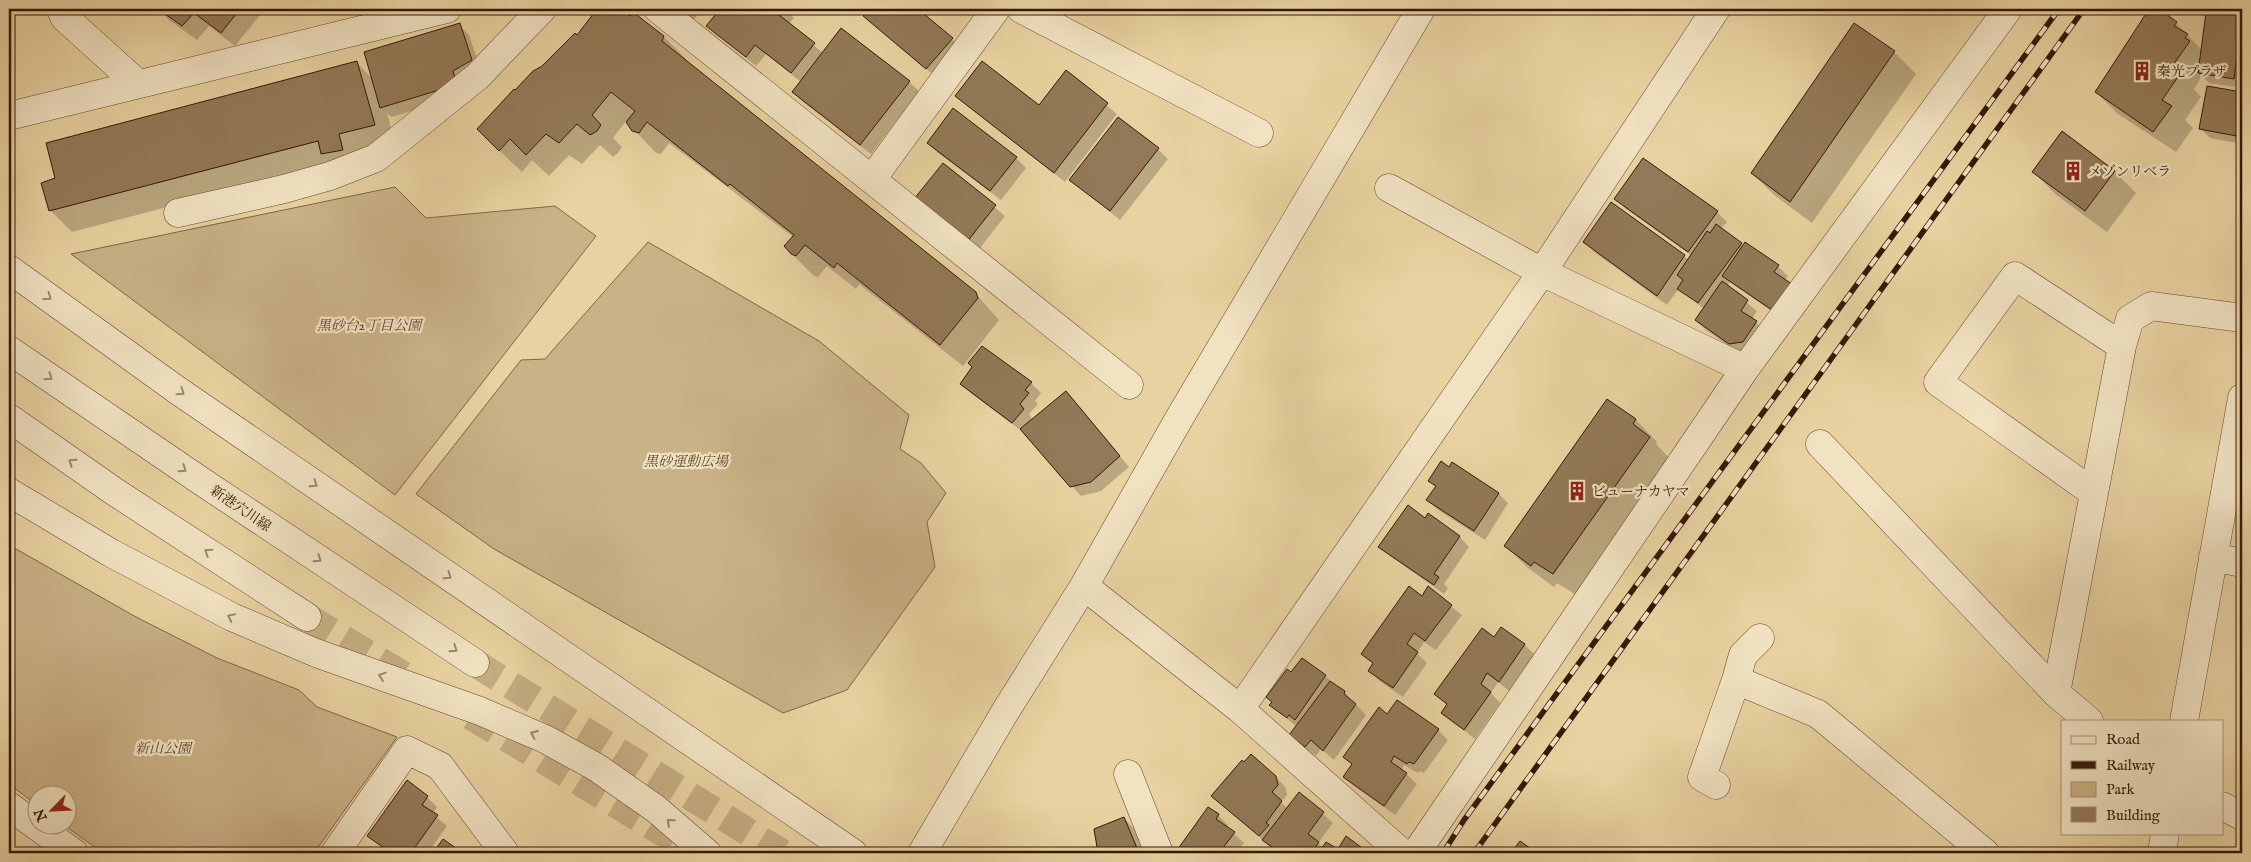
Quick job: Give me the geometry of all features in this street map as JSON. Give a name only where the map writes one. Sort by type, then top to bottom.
[{"type":"street","points":[[61,9],[64,16],[138,84]]},
{"type":"street","points":[[9,116],[447,9]]},
{"type":"street","points":[[178,213],[284,189],[330,176],[376,158],[478,76],[542,9]]},
{"type":"street","points":[[658,9],[1129,384]]},
{"type":"street","points":[[872,179],[996,9]]},
{"type":"street","points":[[1021,9],[1258,133]]},
{"type":"street","points":[[922,853],[1005,712],[1084,586],[1180,417],[1421,9]]},
{"type":"street","points":[[1240,709],[1542,272],[1716,9]]},
{"type":"street","points":[[1416,853],[1745,369],[2008,9]]},
{"type":"street","points":[[1389,188],[1542,272],[1745,369]]},
{"type":"street","points":[[9,269],[177,390],[853,853]]},
{"type":"street","points":[[2094,493],[1938,382],[2015,276],[2122,346]]},
{"type":"street","points":[[2056,693],[2122,346],[2130,319],[2152,306],[2242,318]]},
{"type":"street","name":"新港穴川線","points":[[9,350],[200,481],[475,664]]},
{"type":"street","points":[[2184,720],[2242,398]]},
{"type":"street","points":[[9,418],[115,492],[307,617]]},
{"type":"street","points":[[1820,444],[2056,693],[2088,720]]},
{"type":"street","points":[[9,492],[111,552],[232,617],[316,653],[480,711],[545,739],[596,767],[656,809],[707,853]]},
{"type":"street","points":[[2213,557],[2242,563]]},
{"type":"street","points":[[1084,586],[1240,709],[1402,853]]},
{"type":"street","points":[[1716,785],[1702,777],[1736,680],[1743,654],[1760,638]]},
{"type":"street","points":[[1736,680],[1818,714],[1985,853]]},
{"type":"street","points":[[335,853],[406,750],[440,766],[505,853]]},
{"type":"street","points":[[1128,774],[1159,853]]},
{"type":"street","points":[[9,806],[44,845],[74,853]]},
{"type":"street","points":[[2224,807],[2242,816]]},
{"type":"street","points":[[2162,853],[2165,834]]},
{"type":"green space","name":"黒砂台2丁目公園","points":[[395,187],[426,218],[555,206],[596,236],[395,495],[71,254]]},
{"type":"green space","name":"黒砂運動広場","points":[[648,242],[819,341],[909,415],[900,449],[921,463],[946,493],[927,522],[935,567],[847,690],[783,713],[494,549],[416,494],[521,360],[545,359]]},
{"type":"green space","name":"新山公園","points":[[9,545],[136,617],[217,658],[299,690],[317,707],[397,737],[314,853],[103,853],[77,834],[78,784],[28,784],[28,798],[9,784]]},
{"type":"building","points":[[158,9],[240,9],[221,33],[194,13],[182,26]]},
{"type":"building","points":[[597,9],[622,9],[630,16],[633,12],[664,36],[662,41],[976,292],[978,298],[940,345],[837,263],[834,268],[805,245],[796,256],[791,254],[784,246],[794,235],[647,122],[639,133],[632,131],[626,122],[635,111],[611,92],[592,115],[601,125],[597,131],[590,135],[577,124],[559,143],[546,134],[526,155],[510,139],[499,151],[477,129],[533,71],[542,66],[575,33],[577,35]]},
{"type":"building","points":[[720,9],[784,9],[779,15],[815,43],[791,73],[755,45],[746,57],[706,26]]},
{"type":"building","points":[[869,9],[918,9],[953,38],[926,69],[863,16]]},
{"type":"building","name":"秦光プラザ","points":[[2149,9],[2159,9],[2177,22],[2174,26],[2188,34],[2185,38],[2190,41],[2171,68],[2180,74],[2162,100],[2172,106],[2153,132],[2095,92]]},
{"type":"building","points":[[2206,12],[2242,15],[2234,79],[2198,73]]},
{"type":"building","points":[[460,23],[472,60],[453,71],[455,78],[439,90],[380,108],[364,52]]},
{"type":"building","points":[[1854,23],[1895,51],[1790,202],[1751,173]]},
{"type":"building","points":[[841,28],[910,81],[860,145],[792,92]]},
{"type":"building","points":[[357,61],[375,125],[339,134],[343,150],[321,154],[318,141],[49,211],[41,183],[55,178],[46,143]]},
{"type":"building","points":[[982,61],[1039,105],[1066,70],[1108,103],[1054,173],[955,96]]},
{"type":"building","points":[[2207,86],[2242,92],[2242,137],[2199,129]]},
{"type":"building","points":[[953,108],[1017,157],[990,191],[927,143]]},
{"type":"building","points":[[1118,117],[1159,148],[1110,211],[1069,180]]},
{"type":"building","name":"メゾンリベラ","points":[[2062,131],[2115,171],[2085,211],[2032,172]]},
{"type":"building","points":[[1643,158],[1718,211],[1688,252],[1614,199]]},
{"type":"building","points":[[943,163],[996,205],[963,247],[910,204]]},
{"type":"building","points":[[1611,202],[1685,255],[1657,296],[1583,242]]},
{"type":"building","points":[[1716,224],[1742,243],[1698,303],[1677,289],[1683,280],[1677,275],[1707,231],[1710,233]]},
{"type":"building","points":[[1745,242],[1779,265],[1774,272],[1792,284],[1772,310],[1722,276]]},
{"type":"building","points":[[1722,281],[1748,300],[1741,311],[1757,321],[1743,342],[1729,344],[1695,320]]},
{"type":"building","points":[[982,346],[1032,382],[1025,390],[1029,393],[1020,404],[1024,409],[1012,423],[960,384],[972,367],[968,363]]},
{"type":"building","points":[[1066,391],[1120,456],[1091,482],[1070,487],[1020,429]]},
{"type":"building","name":"ビューナカヤマ","points":[[1607,399],[1636,419],[1633,424],[1650,437],[1553,574],[1534,562],[1531,566],[1504,546]]},
{"type":"building","points":[[1441,461],[1449,467],[1452,462],[1499,493],[1474,531],[1426,500],[1436,486],[1428,481]]},
{"type":"building","points":[[1408,505],[1425,518],[1428,513],[1460,536],[1434,574],[1439,577],[1434,585],[1378,547]]},
{"type":"building","points":[[1409,586],[1422,596],[1428,586],[1452,605],[1425,641],[1414,633],[1407,644],[1418,652],[1393,688],[1368,671],[1373,663],[1361,654]]},
{"type":"building","points":[[1501,627],[1525,644],[1499,682],[1487,673],[1481,684],[1491,692],[1464,730],[1441,713],[1447,704],[1434,694],[1482,628],[1494,637]]},
{"type":"building","points":[[1302,658],[1326,675],[1295,720],[1289,715],[1287,718],[1269,705],[1272,702],[1266,697],[1287,669],[1291,672]]},
{"type":"building","points":[[1330,681],[1345,691],[1344,694],[1356,704],[1323,751],[1311,740],[1305,747],[1289,735]]},
{"type":"building","points":[[1397,700],[1439,729],[1414,764],[1409,762],[1407,764],[1394,756],[1391,762],[1407,773],[1384,806],[1343,777],[1352,764],[1343,757],[1379,707],[1387,714]]},
{"type":"building","points":[[1251,754],[1276,776],[1278,785],[1272,792],[1282,801],[1266,823],[1269,825],[1259,836],[1211,796],[1242,760],[1244,762]]},
{"type":"building","points":[[407,780],[428,796],[422,805],[438,815],[411,853],[391,853],[367,836]]},
{"type":"building","points":[[1299,792],[1324,812],[1308,834],[1319,842],[1311,853],[1280,853],[1262,840]]},
{"type":"building","points":[[1208,807],[1219,814],[1216,819],[1235,832],[1219,853],[1175,853]]},
{"type":"building","points":[[1124,817],[1139,853],[1098,853],[1094,829]]},
{"type":"building","points":[[1346,836],[1369,853],[1318,853],[1326,842],[1338,849]]},
{"type":"building","points":[[443,839],[463,853],[433,853]]},
{"type":"building","points":[[1520,841],[1537,853],[1511,853]]},
{"type":"tunnel","points":[[307,617],[411,680]]},
{"type":"tunnel","points":[[475,663],[782,853]]},
{"type":"tunnel","points":[[471,716],[695,852]]},
{"type":"railway","points":[[1443,853],[1464,820],[2059,9]]},
{"type":"railway","points":[[1474,853],[2084,9]]},
{"type":"place","name":"秦光プラザ","points":[[2142,71]]},
{"type":"place","name":"メゾンリベラ","points":[[2073,171]]},
{"type":"place","name":"ビューナカヤマ","points":[[1577,491]]}]
